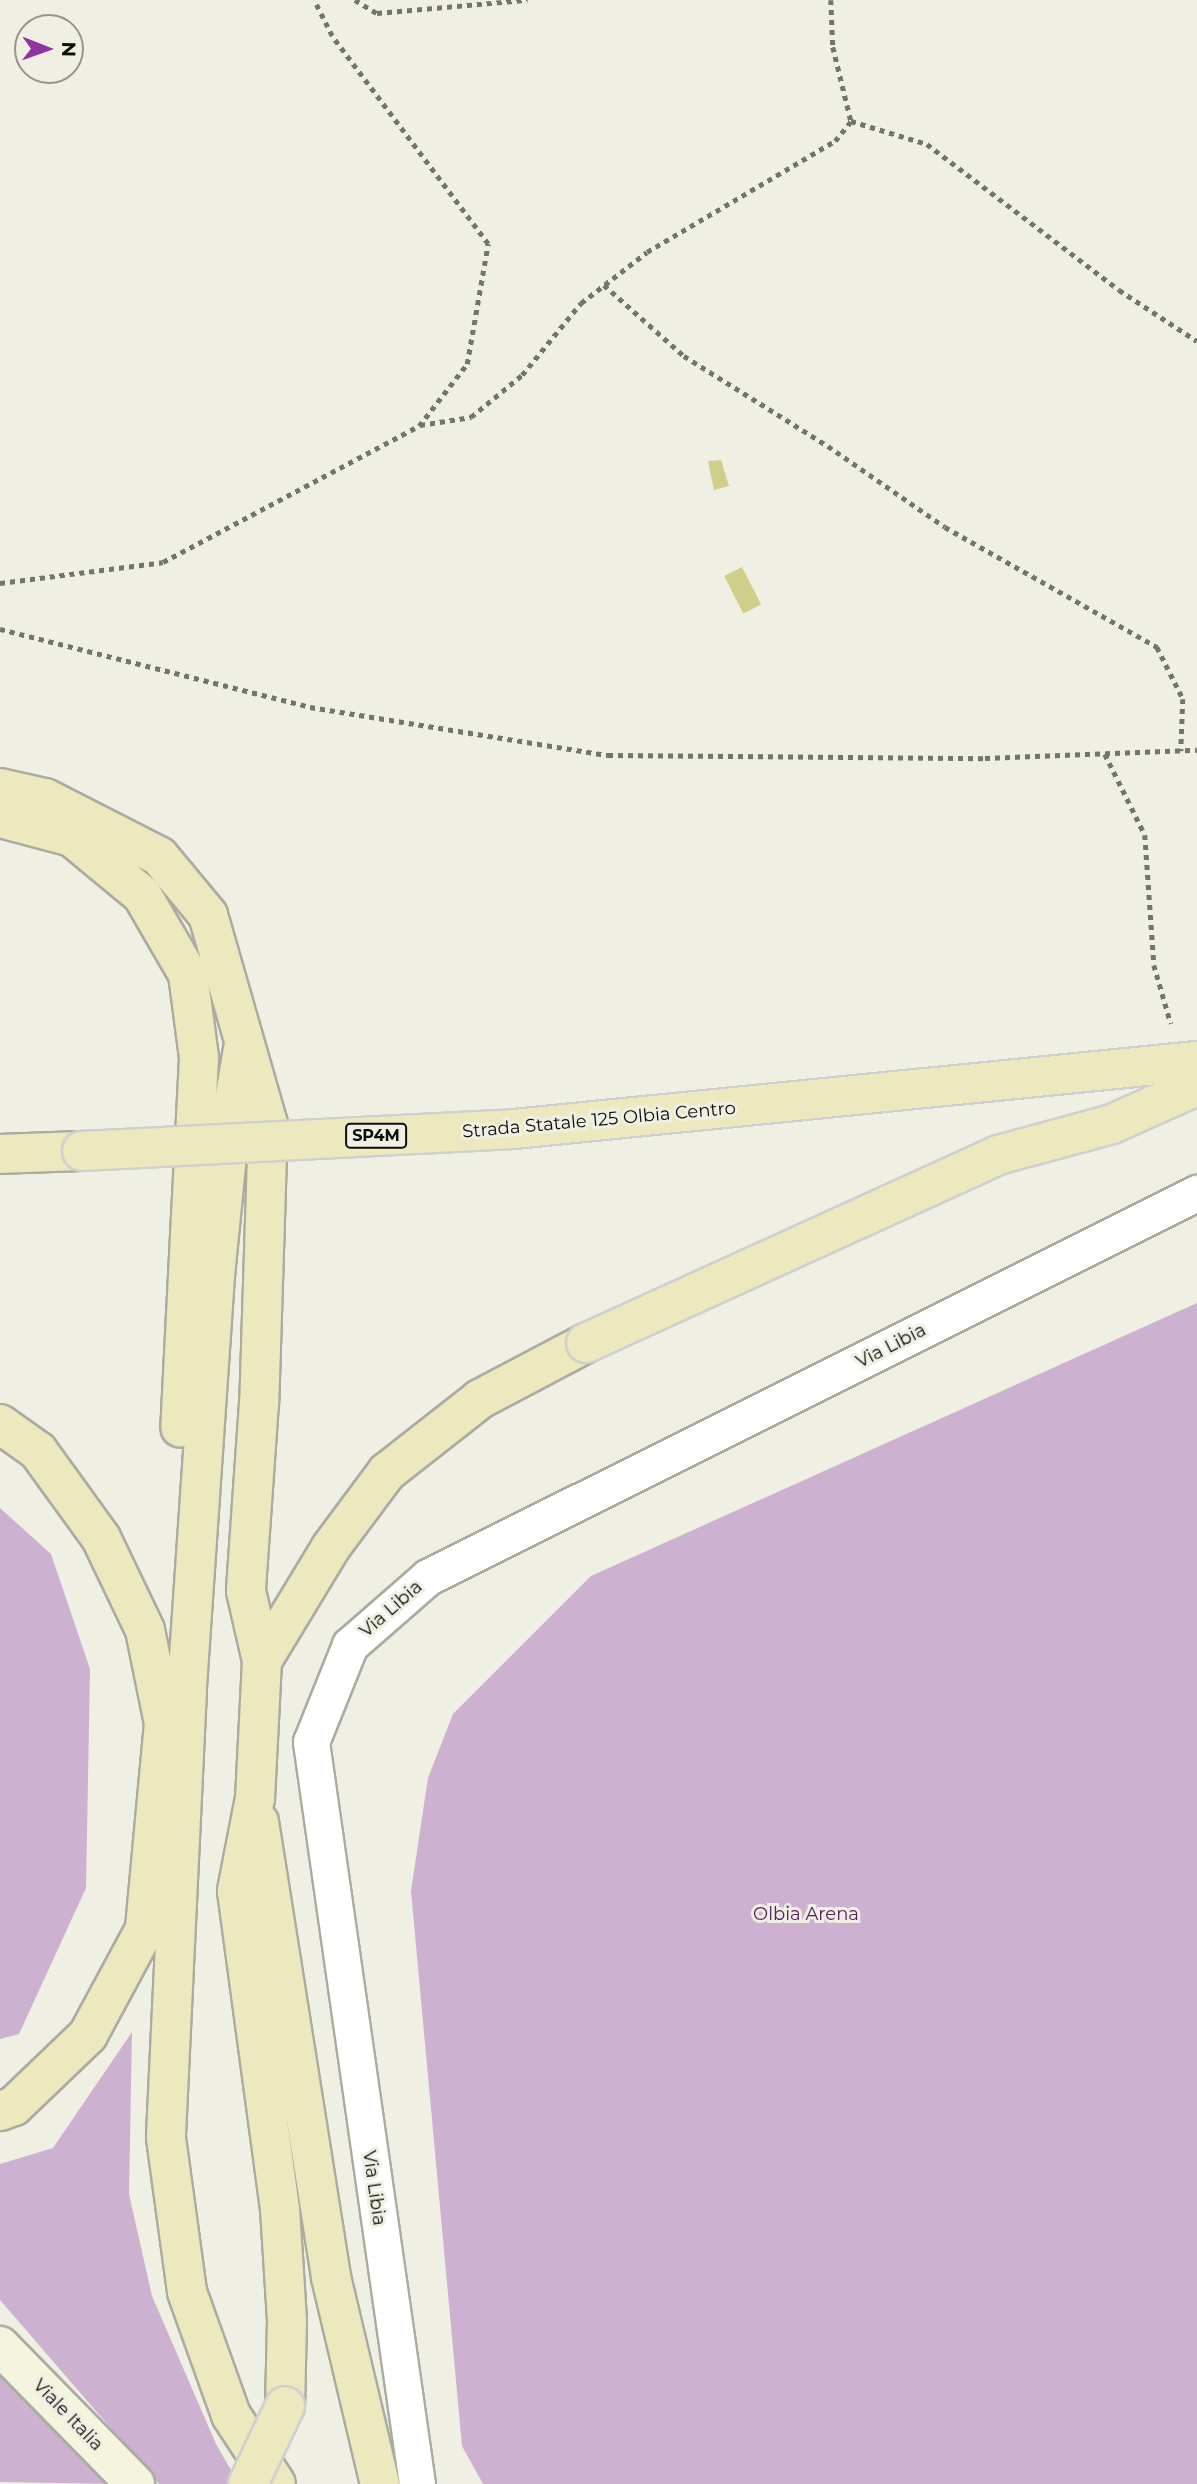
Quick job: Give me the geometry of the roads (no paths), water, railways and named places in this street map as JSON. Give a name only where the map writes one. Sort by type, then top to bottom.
[{"type":"main road","points":[[0,788],[45,798],[159,856],[208,915],[268,1124],[259,1403],[246,1591],[261,1661],[255,1798],[237,1891],[280,2209],[287,2320],[285,2406],[248,2484]]},
{"type":"main road","points":[[0,818],[72,837],[142,895],[188,974],[199,1058],[182,1361],[175,1608],[145,1929],[88,2035],[14,2106],[0,2111]]},
{"type":"main road","points":[[245,1038],[230,1125],[215,1276],[187,1690],[166,2137],[187,2292],[232,2416],[276,2484]]},
{"type":"main road","name":"Strada Statale 125 Olbia Centro","points":[[0,1154],[540,1127],[1197,1061]]},
{"type":"main road","points":[[261,1661],[331,1547],[387,1472],[480,1399],[586,1343],[998,1155],[1112,1124],[1197,1086]]},
{"type":"main road","points":[[0,1424],[38,1451],[101,1538],[145,1630],[164,1723]]},
{"type":"main road","points":[[255,1798],[331,2277],[380,2484]]},
{"type":"main road","name":"Viale Italia","points":[[0,2346],[135,2484]]},
{"type":"street","name":"Via Libia","points":[[417,2484],[311,1742],[350,1645],[428,1577],[1197,1193]]},
{"type":"park label","name":"Olbia Arena","points":[[806,1914]]}]
